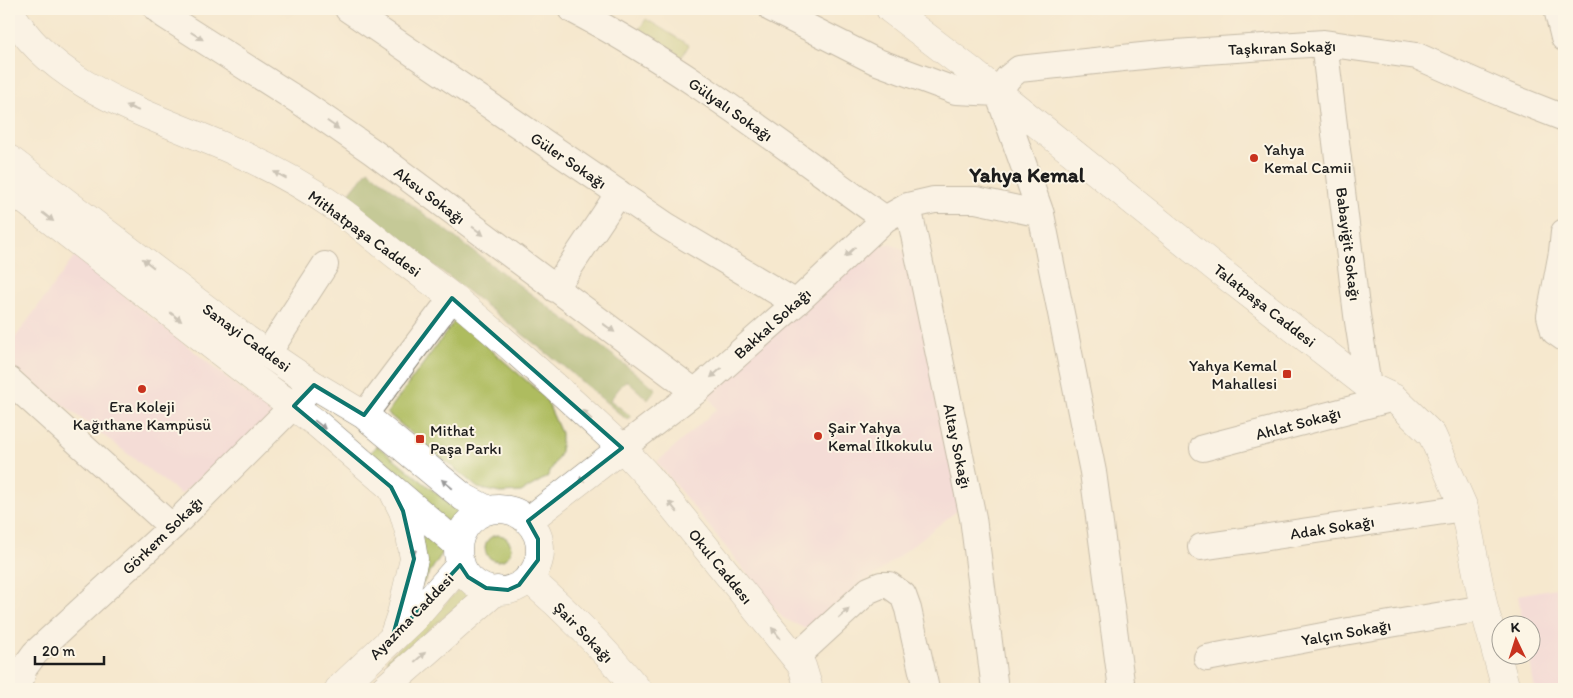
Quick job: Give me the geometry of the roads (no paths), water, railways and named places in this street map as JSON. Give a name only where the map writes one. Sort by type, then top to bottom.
[{"type":"main road","name":"Mithatpaşa Caddesi","points":[[9,9],[28,36],[64,70],[119,103],[230,149],[280,174],[325,200],[452,298],[543,374],[622,448]]},
{"type":"main road","name":"Talatpaşa Caddesi","points":[[890,9],[1368,386],[1394,398],[1432,435],[1464,508],[1484,608],[1506,689]]},
{"type":"main road","name":"Sanayi Caddesi","points":[[9,158],[246,339],[314,385],[364,415],[463,497],[488,510]]},
{"type":"main road","name":"Sanayi Caddesi","points":[[9,188],[255,379],[315,422],[391,487],[459,554]]},
{"type":"main road","name":"Bakkal Sokağı","points":[[528,521],[622,448]]},
{"type":"main road","name":"Okul Caddesı","points":[[622,448],[648,476],[802,666],[809,689]]},
{"type":"main road","points":[[391,487],[403,511],[414,559],[401,614],[392,639]]},
{"type":"main road","points":[[503,509],[516,512],[528,521],[534,529],[540,549],[534,570],[528,578],[508,590],[497,590],[476,584],[468,577],[459,554],[461,533],[468,522],[488,510],[503,509]]},
{"type":"main road","name":"Ayazma Caddesi","points":[[339,689],[413,619],[459,554]]},
{"type":"main road","name":"Şair Sokağı","points":[[528,578],[556,602],[615,662],[637,689]]},
{"type":"main road","name":"Ayazma Caddesi","points":[[384,689],[497,590]]},
{"type":"street","name":"Aksu Sokağı","points":[[157,9],[302,103],[373,152],[695,392]]},
{"type":"street","name":"Güler Sokağı","points":[[348,9],[667,226],[796,303]]},
{"type":"street","name":"Gülyalı Sokağı","points":[[571,9],[601,24],[684,75],[885,219]]},
{"type":"street","points":[[772,9],[875,61],[956,91],[998,93],[1040,214],[1093,472],[1122,689]]},
{"type":"street","name":"Taşkıran Sokağı","points":[[998,93],[1008,78],[1019,69],[1161,54],[1324,43],[1417,56],[1505,96],[1564,118]]},
{"type":"street","name":"Babayiğit Sokağı","points":[[1324,43],[1357,315],[1368,386]]},
{"type":"street","points":[[555,289],[619,194]]},
{"type":"street","name":"Bakkal Sokağı","points":[[622,448],[695,392],[796,303],[885,219],[908,206],[934,200],[976,200],[1040,214]]},
{"type":"street","name":"Altay Sokağı","points":[[908,206],[973,518],[995,689]]},
{"type":"street","points":[[1564,232],[1550,316],[1554,331],[1564,338]]},
{"type":"street","points":[[268,354],[325,265]]},
{"type":"street","points":[[364,415],[452,298]]},
{"type":"street","points":[[9,380],[172,527]]},
{"type":"street","name":"Görkem Sokağı","points":[[18,689],[24,668],[35,653],[172,527],[314,385]]},
{"type":"street","name":"Ahlat Sokağı","points":[[1203,448],[1394,398]]},
{"type":"street","name":"Adak Sokağı","points":[[1200,547],[1464,508]]},
{"type":"street","points":[[795,658],[869,590],[881,584],[888,585],[903,595],[908,609],[926,689]]},
{"type":"street","name":"Yalçın Sokağı","points":[[1207,658],[1349,630],[1484,608]]},
{"type":"place","name":"Yahya Kemal Camii","points":[[1254,158]]},
{"type":"place","name":"Yahya Kemal Mahallesi","points":[[1287,374]]},
{"type":"place","name":"Era Koleji Kağıthane Kampüsü","points":[[142,389]]},
{"type":"place","name":"Şair Yahya Kemal İlkokulu","points":[[818,436]]},
{"type":"place","name":"Mithat Paşa Parkı","points":[[420,439]]},
{"type":"district","name":"Yahya Kemal","points":[[1027,175]]}]
